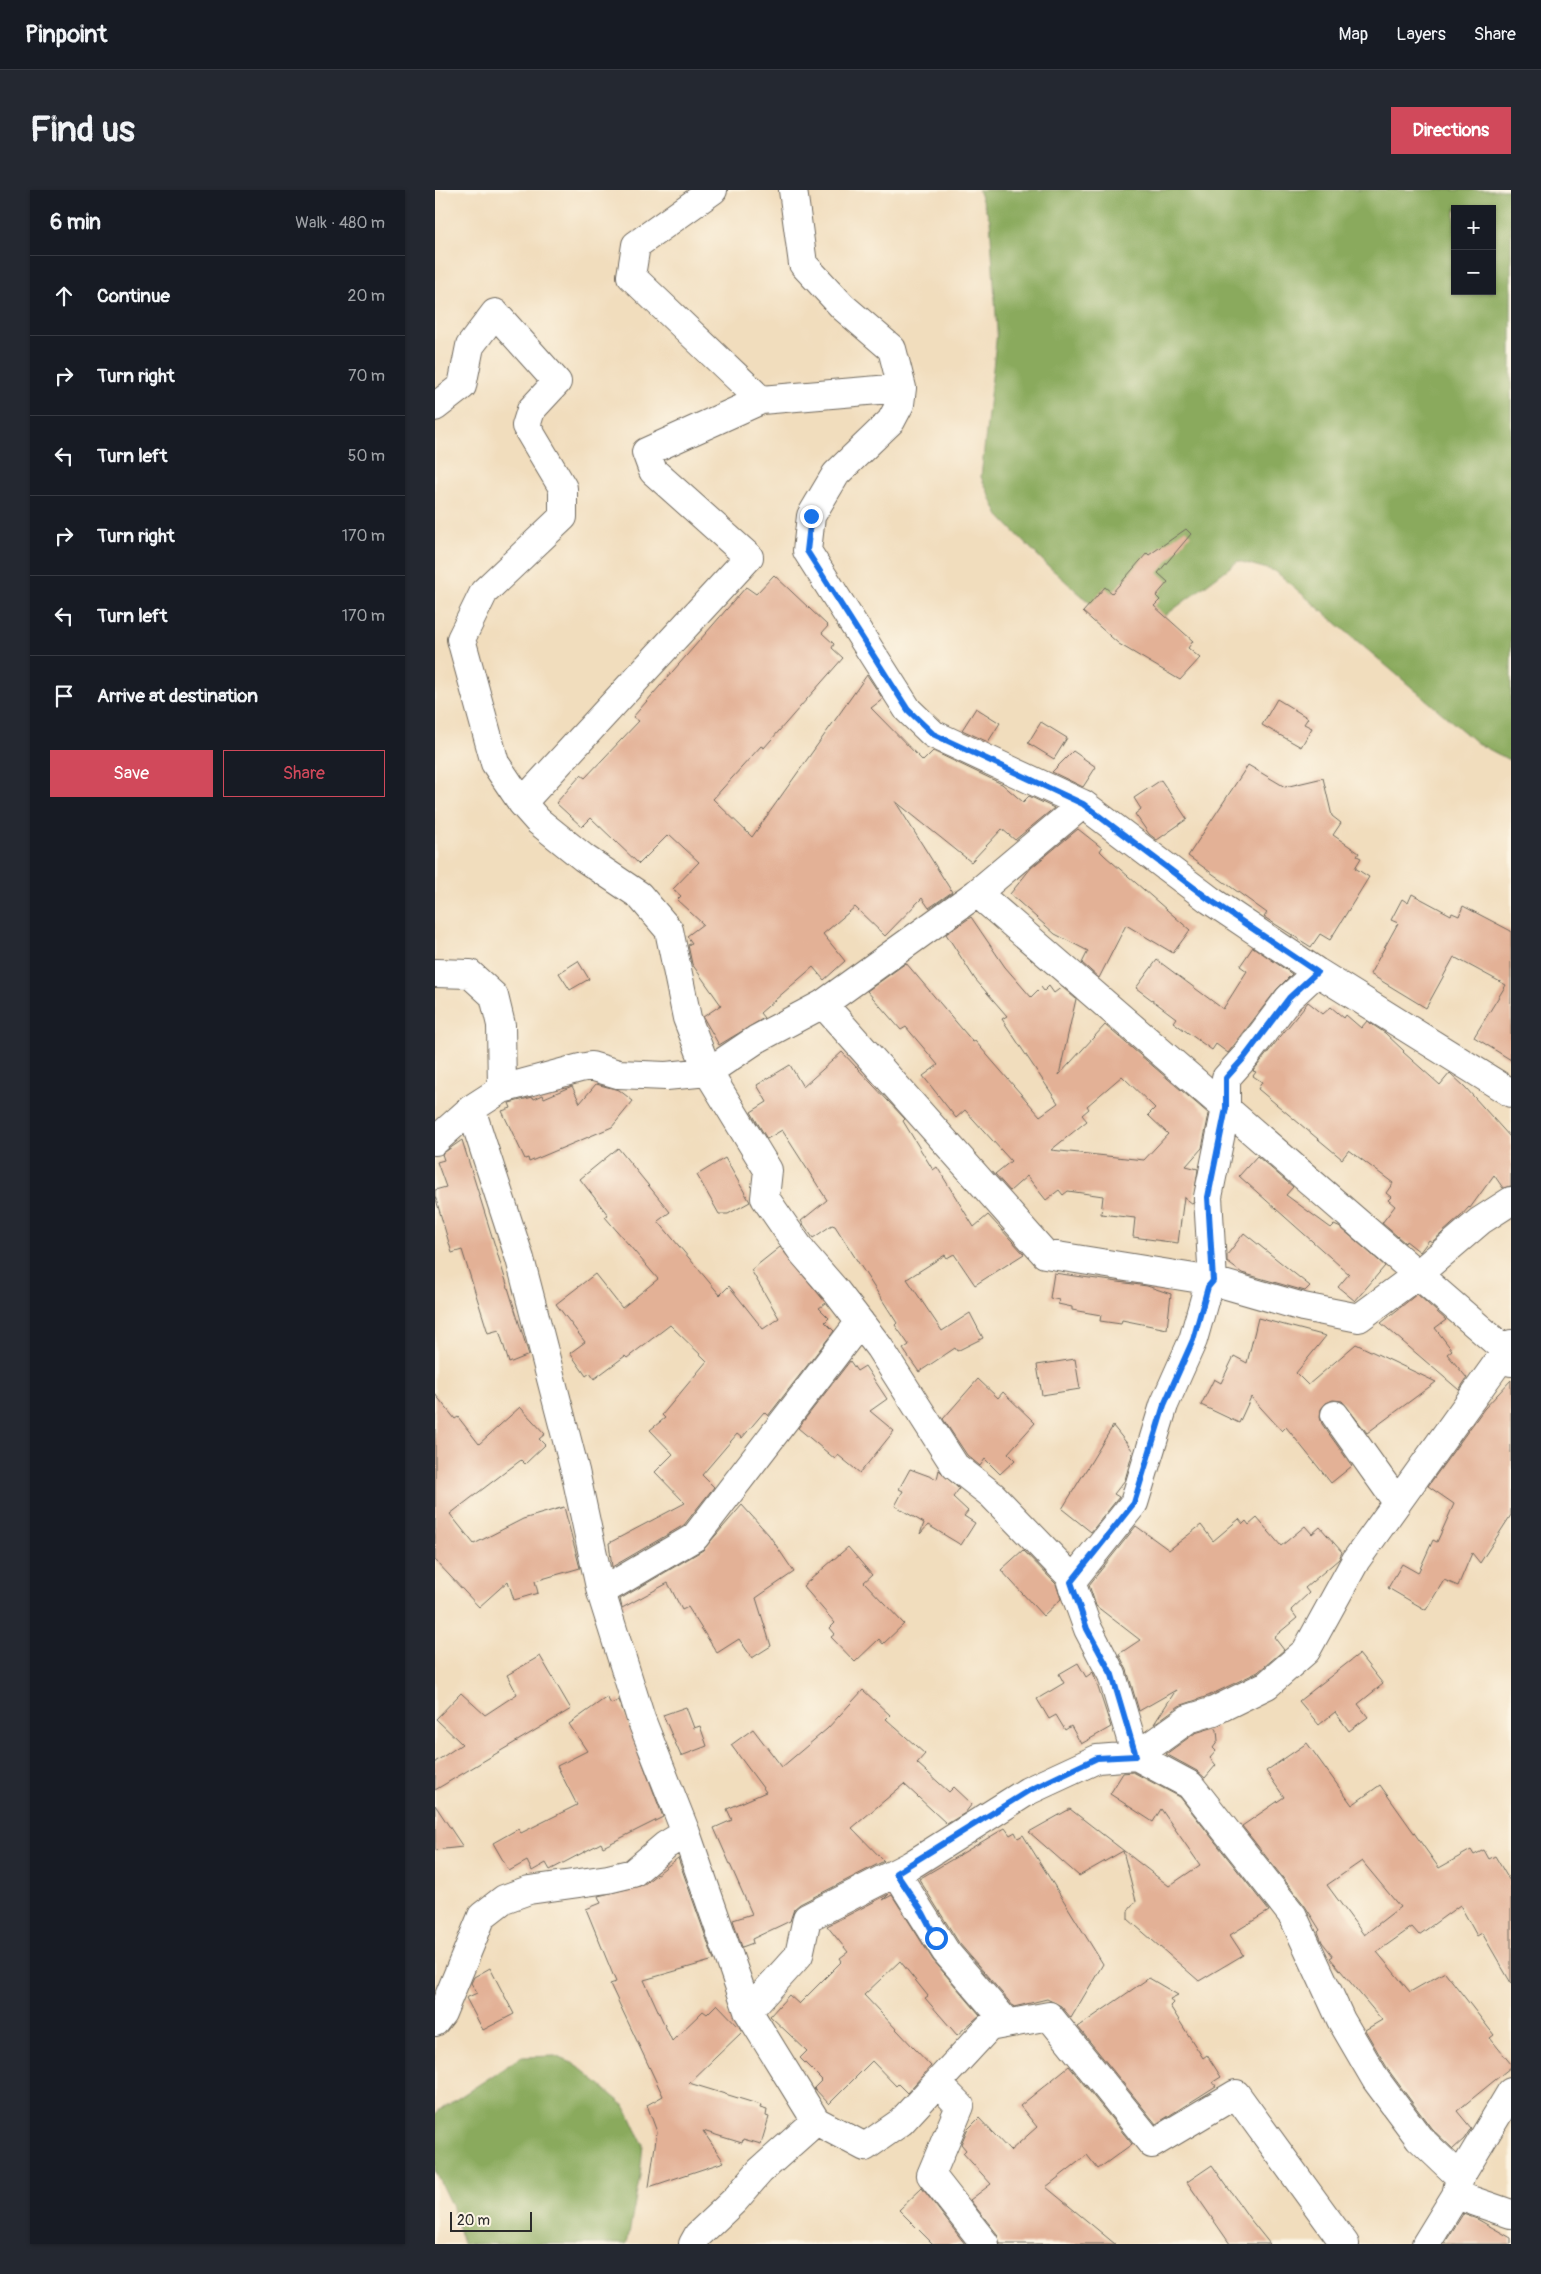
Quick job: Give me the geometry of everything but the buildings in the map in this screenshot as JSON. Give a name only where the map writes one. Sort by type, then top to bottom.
[{"type":"street","points":[[713,190],[636,246],[631,276],[761,400]]},
{"type":"street","points":[[793,190],[803,264],[843,307],[892,349],[901,388],[900,404],[891,421],[836,474],[811,516],[807,551],[908,710],[933,734],[1083,804],[1210,900],[1317,972],[1510,1090]]},
{"type":"street","points":[[435,407],[462,386],[469,346],[495,313],[557,382],[531,410],[526,426],[563,488],[563,517],[484,592],[461,639],[495,762],[522,802],[538,821],[584,858],[639,895],[669,930],[687,1018],[708,1072],[768,1170],[765,1198],[803,1253],[879,1347],[955,1466],[992,1495],[1073,1578]]},
{"type":"street","points":[[522,802],[749,557],[653,471],[646,452],[761,400],[901,388]]},
{"type":"street","points":[[435,1140],[471,1109],[502,1089],[591,1066],[618,1074],[666,1076],[708,1072],[757,1039],[823,1004],[977,893],[1083,804]]},
{"type":"street","points":[[977,893],[1417,1275],[1509,1352],[1356,1560],[1307,1652],[1267,1685],[1213,1711],[1188,1719],[1136,1756]]},
{"type":"street","points":[[1136,1756],[1112,1675],[1087,1629],[1071,1582],[1134,1503],[1164,1405],[1193,1340],[1208,1287],[1213,1281],[1208,1197],[1226,1108],[1226,1078],[1244,1058],[1289,998],[1317,972]]},
{"type":"street","points":[[435,973],[470,974],[495,996],[501,1025],[502,1089]]},
{"type":"street","points":[[823,1004],[1045,1254],[1213,1281],[1303,1307],[1359,1318],[1417,1275],[1480,1221],[1511,1201]]},
{"type":"street","points":[[471,1109],[520,1259],[575,1471],[601,1592],[641,1719],[686,1833],[749,2010],[815,2121],[865,2147],[901,2122],[939,2084],[989,2027],[1049,2016],[1152,2144],[1236,2094],[1345,2244]]},
{"type":"street","points":[[601,1592],[695,1537],[860,1322]]},
{"type":"street","points":[[1335,1415],[1397,1502]]},
{"type":"street","points":[[749,2010],[799,1955],[807,1918],[896,1873],[1028,1791],[1097,1758],[1136,1756],[1191,1785],[1293,1916],[1341,2020],[1376,2080],[1419,2138],[1458,2186],[1511,2214]]},
{"type":"street","points":[[435,2022],[442,2013],[482,1916],[503,1899],[529,1890],[608,1879],[633,1872],[666,1845],[686,1833]]},
{"type":"street","points":[[896,1873],[941,1945],[1007,2024]]},
{"type":"street","points":[[939,2084],[961,2106],[931,2175],[985,2244]]},
{"type":"street","points":[[1426,2244],[1511,2092]]},
{"type":"street","points":[[693,2244],[698,2235],[735,2200],[760,2171],[815,2121]]},
{"type":"green space","points":[[978,190],[1511,190],[1511,761],[1477,743],[1275,571],[1238,561],[1150,627],[1106,617],[1047,565],[999,516],[981,477],[997,332],[990,220]]},
{"type":"green space","points":[[555,2056],[575,2064],[626,2107],[643,2144],[640,2176],[626,2244],[463,2244],[451,2205],[435,2172],[435,2115],[521,2057]]},
{"type":"route","points":[[811,516],[807,551],[908,710],[933,734],[1083,804],[1210,900],[1317,972],[1289,998],[1244,1058],[1226,1078],[1226,1108],[1208,1197],[1213,1281],[1208,1287],[1193,1340],[1164,1405],[1134,1503],[1071,1582],[1087,1629],[1112,1675],[1136,1756],[1097,1758],[1028,1791],[896,1873],[923,1913],[936,1938]]}]
